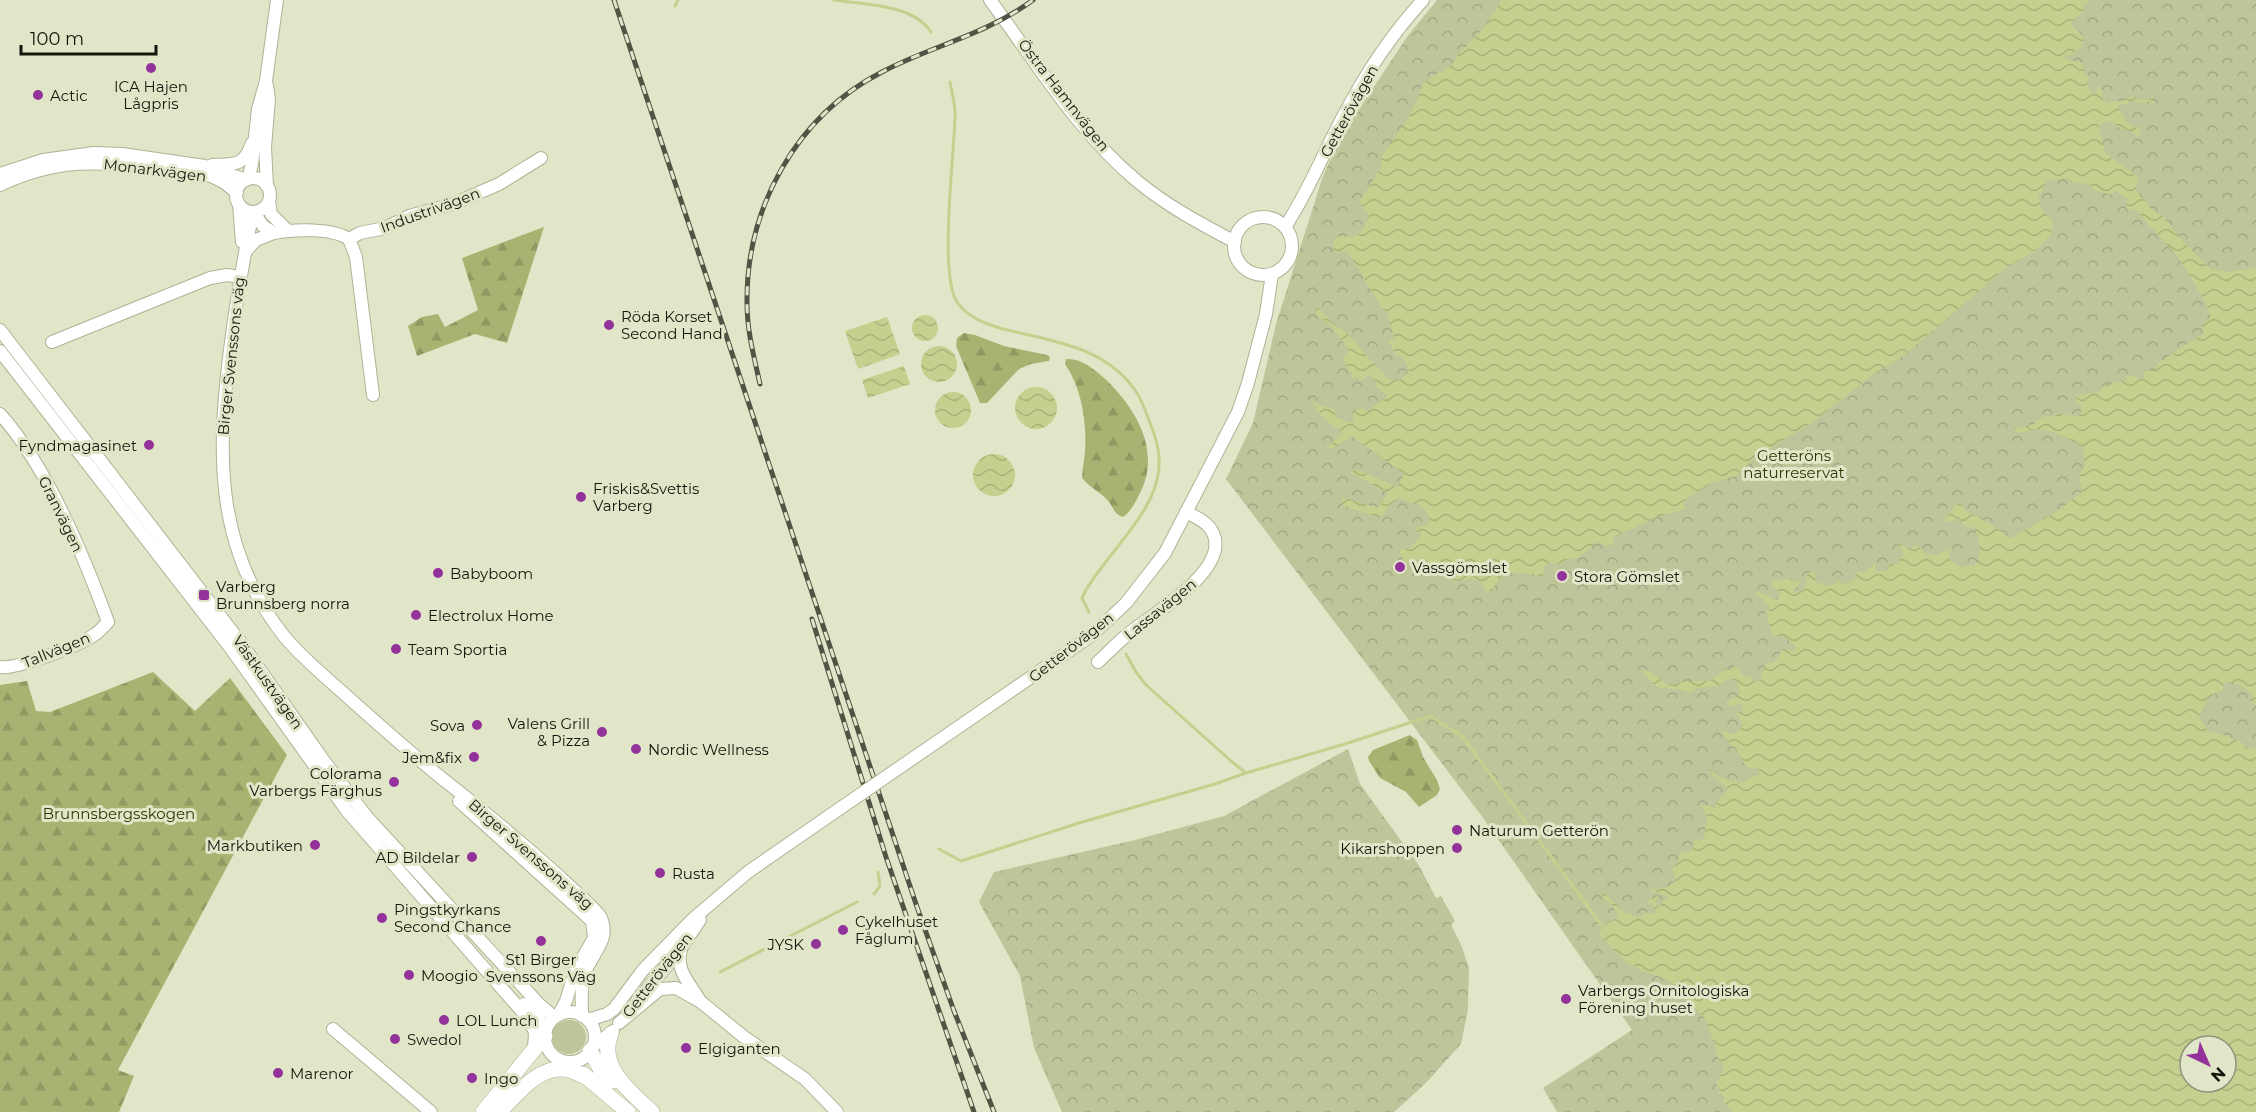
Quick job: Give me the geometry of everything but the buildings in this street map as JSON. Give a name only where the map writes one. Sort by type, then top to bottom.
[{"type":"main road","points":[[615,1029],[606,1049],[609,1062],[620,1078],[649,1109]]},
{"type":"main road","points":[[483,1112],[545,1034]]},
{"type":"main road","points":[[591,1049],[607,1076],[649,1109]]},
{"type":"main road","points":[[499,1112],[534,1073],[563,1061],[590,1079],[624,1108]]},
{"type":"main road","points":[[499,1112],[529,1084],[550,1070],[568,1070],[590,1079]]},
{"type":"street","points":[[269,201],[261,210],[253,212],[245,210],[238,199],[239,185],[247,179],[252,164],[258,109],[266,81],[277,0]]},
{"type":"street","name":"Östra Hamnvägen","points":[[990,0],[1085,127],[1117,162],[1173,208],[1235,242]]},
{"type":"street","name":"Getterövägen","points":[[1285,227],[1312,182],[1345,112],[1372,67],[1423,0]]},
{"type":"street","points":[[266,81],[269,99],[265,147],[267,186],[270,193],[271,214],[280,232]]},
{"type":"street","name":"Monarkvägen","points":[[205,166],[240,162],[249,152],[255,133]]},
{"type":"street","name":"Monarkvägen","points":[[0,174],[42,160],[94,153],[122,154],[205,166],[247,179]]},
{"type":"street","name":"Industrivägen","points":[[349,239],[360,233],[385,228],[409,216],[453,204],[499,184],[541,158]]},
{"type":"street","name":"Monarkvägen","points":[[0,185],[28,174],[60,166],[76,163],[117,163],[211,176],[225,183],[238,199]]},
{"type":"street","points":[[247,179],[259,179],[267,186]]},
{"type":"street","name":"Birger Svenssons väg","points":[[238,199],[243,255]]},
{"type":"street","points":[[253,212],[263,226],[280,232],[334,233],[349,239],[356,257],[373,395]]},
{"type":"street","name":"Birger Svenssons väg","points":[[253,212],[243,255],[223,406],[224,491],[239,554],[250,581],[268,614],[285,638],[308,662],[592,921],[594,939],[575,971],[566,1000],[557,1016]]},
{"type":"street","points":[[1268,218],[1285,227],[1291,238],[1292,251],[1283,268],[1272,274],[1252,273],[1242,266],[1236,255],[1235,242],[1240,230],[1255,219],[1268,218]]},
{"type":"street","points":[[243,255],[256,240],[280,232]]},
{"type":"street","name":"Getterövägen","points":[[591,1049],[615,1029],[657,965],[694,918],[717,897],[748,872],[1071,651],[1109,620],[1154,568],[1175,536],[1238,412],[1266,314],[1272,274]]},
{"type":"street","points":[[52,342],[210,278],[227,275],[240,277]]},
{"type":"street","name":"Västkustvägen","points":[[0,330],[230,628],[329,768],[367,817],[538,1004],[557,1016]]},
{"type":"street","name":"Västkustvägen","points":[[0,351],[229,646],[329,788],[372,841],[486,969],[532,1026],[536,1039],[534,1049]]},
{"type":"street","name":"Granvägen","points":[[0,414],[19,435],[48,487],[81,555],[108,622]]},
{"type":"street","name":"Lassavägen","points":[[1098,663],[1126,635],[1184,592],[1205,569],[1215,551],[1215,537],[1209,526],[1186,512]]},
{"type":"street","name":"Tallvägen","points":[[0,667],[30,663],[93,636],[108,622]]},
{"type":"street","name":"Birger Svenssons väg","points":[[406,750],[512,834],[600,916],[603,923],[603,941],[582,983],[585,1018]]},
{"type":"street","name":"Getterövägen","points":[[585,1018],[607,1014],[614,1009],[657,965],[682,946],[717,897]]},
{"type":"street","points":[[682,946],[679,960],[684,978],[701,1002]]},
{"type":"street","points":[[657,965],[684,978]]},
{"type":"street","points":[[657,965],[676,988],[701,1002],[744,1037],[805,1079],[837,1112]]},
{"type":"street","name":"Västkustvägen","points":[[486,969],[539,1019],[545,1034]]},
{"type":"street","points":[[615,1029],[660,989],[676,988]]},
{"type":"street","points":[[571,1012],[585,1018],[594,1036],[591,1049],[581,1059],[563,1061],[547,1047],[545,1034],[557,1016],[571,1012]]},
{"type":"street","points":[[333,1029],[431,1112]]},
{"type":"green space","name":"Getteröns naturreservat","points":[[1437,0],[2256,0],[2256,1112],[1557,1112],[1543,1088],[1632,1030],[1481,815],[1226,479],[1253,423],[1276,324],[1323,176],[1341,136],[1407,37]]},
{"type":"green space","points":[[544,227],[507,343],[475,334],[417,356],[408,326],[422,317],[438,314],[445,327],[478,310],[462,258]]},
{"type":"green space","points":[[964,333],[1004,346],[1047,355],[1050,357],[1049,361],[1019,369],[987,403],[980,403],[956,346],[957,338]]},
{"type":"green space","points":[[1066,359],[1081,362],[1103,377],[1126,402],[1142,431],[1147,446],[1146,479],[1134,504],[1123,517],[1116,513],[1109,502],[1082,478],[1085,453],[1084,416],[1075,383],[1065,364]]},
{"type":"green space","name":"Brunnsbergsskogen","points":[[153,672],[195,711],[230,678],[287,755],[118,1070],[134,1076],[119,1112],[0,1112],[0,685],[27,681],[36,711],[50,712]]},
{"type":"green space","points":[[1410,735],[1417,740],[1440,789],[1437,795],[1419,807],[1406,792],[1380,778],[1368,757],[1373,750]]},
{"type":"green space","points":[[1348,749],[1360,784],[1418,864],[1436,898],[1441,896],[1455,921],[1451,925],[1469,968],[1468,1009],[1461,1044],[1426,1083],[1394,1112],[1062,1112],[1034,1048],[1020,976],[979,902],[994,872],[1135,840],[1224,816]]},
{"type":"green space","points":[[569,1020],[581,1025],[586,1037],[581,1049],[569,1054],[557,1049],[552,1037],[557,1025]]},
{"type":"water","name":"Getteröns naturreservat","points":[[1502,0],[2089,0],[2083,7],[2084,12],[2076,17],[2071,25],[2083,36],[2083,45],[2070,56],[2063,55],[2066,59],[2082,63],[2084,72],[2089,76],[2087,82],[2090,92],[2096,94],[2098,85],[2103,94],[2102,99],[2108,105],[2110,102],[2123,101],[2132,96],[2138,100],[2151,99],[2152,96],[2154,105],[2152,107],[2149,101],[2144,103],[2130,101],[2117,106],[2128,125],[2131,124],[2137,129],[2142,124],[2140,134],[2137,136],[2111,121],[2098,125],[2106,154],[2138,177],[2136,190],[2151,209],[2163,216],[2180,238],[2210,269],[2228,272],[2256,268],[2256,706],[2249,701],[2253,698],[2246,688],[2226,682],[2221,692],[2208,698],[2199,717],[2209,732],[2243,743],[2246,749],[2256,748],[2256,1112],[1734,1112],[1724,1103],[1723,1095],[1719,1093],[1720,1088],[1716,1084],[1723,1065],[1726,1065],[1719,1061],[1715,1046],[1717,1043],[1713,1040],[1705,1019],[1668,980],[1643,971],[1625,961],[1598,934],[1608,922],[1618,917],[1612,904],[1601,897],[1603,894],[1605,893],[1625,913],[1640,917],[1648,912],[1656,913],[1647,900],[1659,894],[1655,901],[1659,909],[1663,900],[1668,897],[1655,891],[1653,893],[1651,890],[1668,887],[1676,880],[1672,869],[1678,862],[1681,851],[1687,854],[1693,848],[1695,836],[1699,841],[1704,839],[1707,817],[1701,806],[1708,805],[1716,808],[1716,804],[1728,789],[1708,768],[1717,773],[1716,776],[1733,782],[1735,779],[1739,784],[1760,774],[1758,768],[1754,766],[1754,769],[1750,768],[1744,764],[1735,747],[1729,744],[1720,731],[1734,734],[1743,726],[1738,715],[1734,715],[1743,709],[1741,703],[1728,706],[1727,702],[1739,696],[1739,688],[1735,682],[1730,678],[1718,686],[1697,688],[1689,693],[1666,687],[1660,689],[1642,671],[1647,670],[1665,683],[1672,684],[1709,681],[1725,670],[1732,670],[1735,665],[1742,674],[1753,678],[1754,683],[1760,680],[1766,663],[1775,662],[1783,649],[1794,651],[1797,648],[1785,637],[1773,636],[1765,612],[1769,611],[1769,606],[1753,590],[1777,600],[1780,592],[1773,587],[1771,582],[1799,580],[1799,586],[1793,590],[1795,593],[1804,590],[1808,573],[1815,572],[1816,582],[1827,586],[1838,583],[1839,579],[1841,583],[1847,584],[1858,578],[1854,573],[1867,571],[1876,562],[1875,571],[1889,571],[1889,564],[1897,565],[1904,553],[1897,543],[1911,549],[1917,545],[1926,554],[1938,555],[1948,549],[1950,560],[1961,567],[1976,565],[1979,546],[1974,528],[1964,525],[1959,517],[1954,522],[1943,520],[1952,511],[1953,506],[1961,503],[1967,512],[1990,524],[2010,539],[2059,510],[2082,492],[2079,475],[2085,466],[2083,447],[2066,437],[2046,430],[2014,432],[2015,428],[2033,425],[2044,416],[2053,417],[2059,413],[2076,417],[2081,412],[2082,406],[2076,403],[2076,395],[2100,392],[2103,386],[2127,380],[2126,377],[2130,375],[2144,380],[2144,372],[2155,369],[2157,364],[2204,333],[2202,325],[2211,317],[2204,299],[2178,257],[2135,209],[2128,210],[2126,207],[2128,199],[2115,190],[2112,195],[2094,190],[2088,184],[2067,178],[2048,179],[2038,198],[2043,211],[2053,222],[2049,237],[2031,253],[2003,270],[1906,354],[1871,376],[1811,423],[1756,457],[1735,476],[1711,483],[1685,500],[1683,504],[1685,509],[1661,516],[1615,536],[1612,545],[1597,542],[1577,559],[1569,558],[1561,564],[1550,563],[1544,567],[1543,577],[1520,572],[1507,574],[1496,583],[1492,591],[1486,591],[1482,583],[1470,578],[1455,581],[1434,564],[1422,561],[1406,563],[1400,550],[1412,547],[1422,534],[1416,531],[1418,526],[1429,525],[1427,513],[1421,506],[1399,498],[1388,506],[1383,516],[1378,517],[1341,505],[1342,497],[1378,508],[1388,493],[1348,471],[1359,470],[1397,487],[1404,474],[1352,436],[1332,449],[1327,448],[1343,432],[1324,419],[1311,400],[1334,409],[1336,417],[1351,423],[1354,420],[1353,412],[1359,407],[1368,411],[1388,396],[1376,386],[1377,383],[1370,374],[1360,381],[1355,376],[1351,380],[1351,372],[1346,367],[1343,358],[1349,349],[1331,326],[1318,316],[1315,310],[1319,307],[1388,379],[1401,380],[1409,371],[1404,359],[1399,355],[1396,356],[1389,341],[1394,339],[1387,312],[1383,310],[1347,250],[1337,253],[1333,251],[1334,241],[1339,236],[1355,236],[1364,227],[1369,216],[1359,202],[1381,168],[1382,156],[1416,103],[1423,83],[1453,64],[1458,55],[1481,31]]},
{"type":"water","points":[[925,315],[934,319],[938,328],[934,337],[925,341],[916,337],[912,328],[916,319]]},
{"type":"water","points":[[887,317],[900,354],[858,369],[845,331]]},
{"type":"water","points":[[939,346],[951,352],[957,364],[951,376],[939,382],[927,376],[921,364],[927,352]]},
{"type":"water","points":[[904,366],[910,384],[868,398],[862,380]]},
{"type":"water","points":[[1036,387],[1044,388],[1051,393],[1056,400],[1056,416],[1051,423],[1044,428],[1036,429],[1028,428],[1021,423],[1016,416],[1015,408],[1016,400],[1021,393],[1028,388]]},
{"type":"water","points":[[953,392],[965,398],[971,410],[965,422],[953,428],[941,422],[935,410],[941,398]]},
{"type":"water","points":[[994,454],[1009,460],[1015,475],[1009,490],[994,496],[979,490],[973,475],[979,460]]},
{"type":"waterway","points":[[675,6],[678,0]]},
{"type":"waterway","points":[[834,0],[901,11],[913,16],[931,32]]},
{"type":"waterway","points":[[950,82],[955,114],[948,242],[952,288],[957,302],[966,312],[984,322],[1003,329],[1058,342],[1108,364],[1135,390],[1154,433],[1159,460],[1155,487],[1137,521],[1086,590],[1082,598],[1089,612]]},
{"type":"waterway","points":[[1126,654],[1145,684],[1246,773],[1430,716],[1462,736],[1603,927]]},
{"type":"waterway","points":[[939,849],[961,861],[1246,773]]},
{"type":"waterway","points":[[874,894],[880,886],[878,872]]},
{"type":"waterway","points":[[720,972],[857,902]]},
{"type":"railway","points":[[614,0],[917,907],[954,1011],[994,1112]]},
{"type":"railway","points":[[760,384],[748,324],[749,268],[756,233],[767,200],[782,168],[801,139],[824,113],[851,91],[882,72],[996,23],[1033,0]]},
{"type":"railway","points":[[812,619],[886,857],[974,1112]]},
{"type":"place","name":"ICA Hajen Lågpris","points":[[151,68]]},
{"type":"place","name":"Actic","points":[[38,95]]},
{"type":"place","name":"Röda Korset Second Hand","points":[[609,325]]},
{"type":"place","name":"Fyndmagasinet","points":[[149,445]]},
{"type":"place","name":"Friskis&Svettis Varberg","points":[[581,497]]},
{"type":"place","name":"Vassgömslet","points":[[1400,567]]},
{"type":"place","name":"Babyboom","points":[[438,573]]},
{"type":"place","name":"Stora Gömslet","points":[[1562,576]]},
{"type":"place","name":"Varberg Brunnsberg norra","points":[[204,595]]},
{"type":"place","name":"Electrolux Home","points":[[416,615]]},
{"type":"place","name":"Team Sportia","points":[[396,649]]},
{"type":"place","name":"Sova","points":[[477,725]]},
{"type":"place","name":"Valens Grill & Pizza","points":[[602,732]]},
{"type":"place","name":"Nordic Wellness","points":[[636,749]]},
{"type":"place","name":"Jem&fix","points":[[474,757]]},
{"type":"place","name":"Colorama Varbergs Färghus","points":[[394,782]]},
{"type":"place","name":"Naturum Getterön","points":[[1457,830]]},
{"type":"place","name":"Markbutiken","points":[[315,845]]},
{"type":"place","name":"Kikarshoppen","points":[[1457,848]]},
{"type":"place","name":"AD Bildelar","points":[[472,857]]},
{"type":"place","name":"Rusta","points":[[660,873]]},
{"type":"place","name":"Pingstkyrkans Second Chance","points":[[382,918]]},
{"type":"place","name":"Cykelhuset Fåglum","points":[[843,930]]},
{"type":"place","name":"St1 Birger Svenssons Väg","points":[[541,941]]},
{"type":"place","name":"JYSK","points":[[816,944]]},
{"type":"place","name":"Moogio","points":[[409,975]]},
{"type":"place","name":"Varbergs Ornitologiska Förening huset","points":[[1566,999]]},
{"type":"place","name":"LOL Lunch","points":[[444,1020]]},
{"type":"place","name":"Swedol","points":[[395,1039]]},
{"type":"place","name":"Elgiganten","points":[[686,1048]]},
{"type":"place","name":"Marenor","points":[[278,1073]]},
{"type":"place","name":"Ingo","points":[[472,1078]]}]
